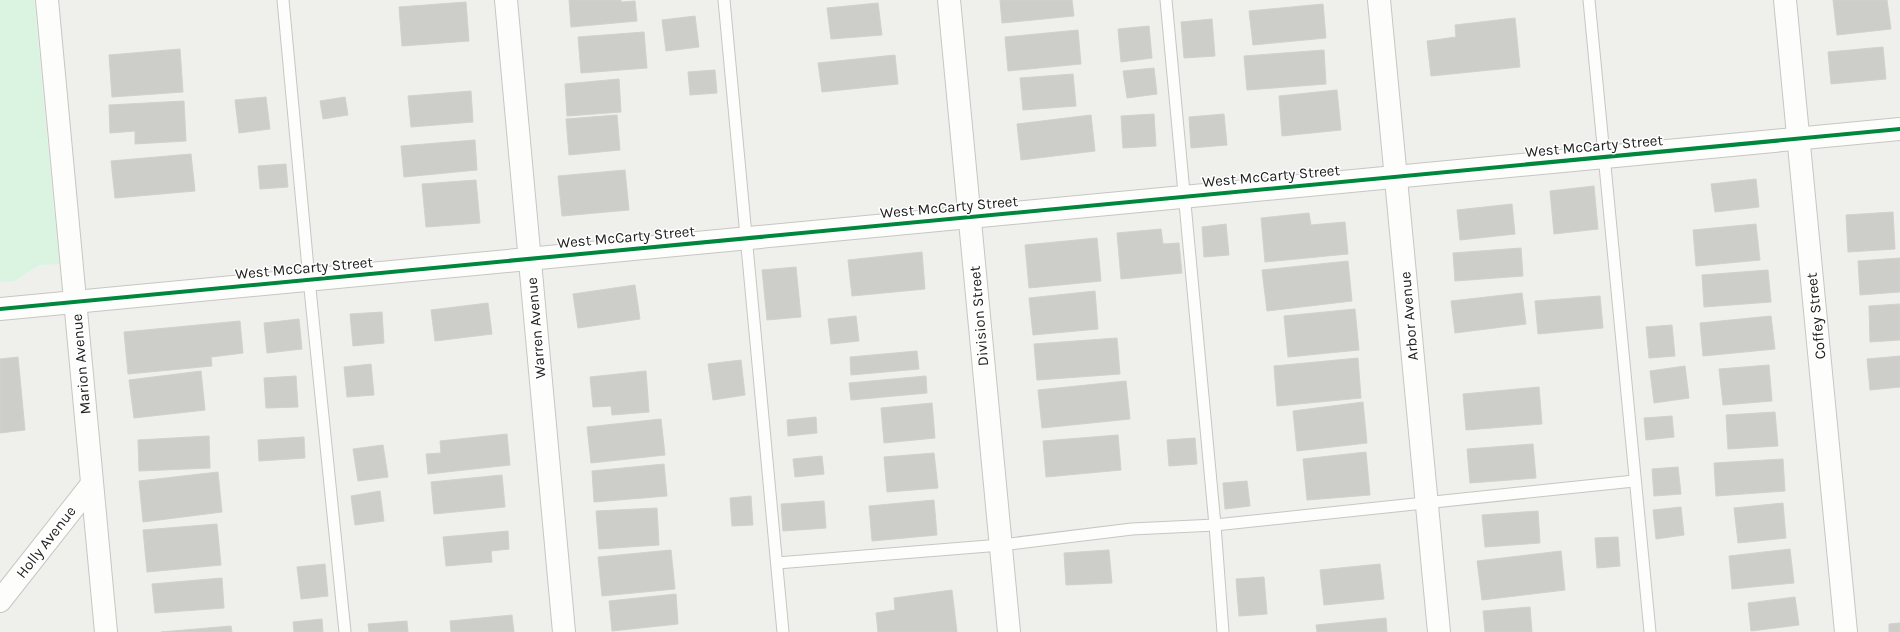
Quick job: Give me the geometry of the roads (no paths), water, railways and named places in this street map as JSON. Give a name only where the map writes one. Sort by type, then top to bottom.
[{"type":"street","name":"Marion Avenue","points":[[47,0],[106,632]]},
{"type":"street","name":"Warren Avenue","points":[[506,0],[564,632]]},
{"type":"street","name":"Division Street","points":[[949,0],[1009,632]]},
{"type":"street","name":"Arbor Avenue","points":[[1379,0],[1439,632]]},
{"type":"street","name":"Coffey Street","points":[[1785,0],[1846,632]]},
{"type":"street","name":"West McCarty Street","points":[[0,309],[1900,129]]},
{"type":"street","name":"Holly Avenue","points":[[0,601],[92,484]]},
{"type":"lane","points":[[283,0],[309,279],[345,632]]},
{"type":"lane","points":[[724,0],[783,632]]},
{"type":"lane","points":[[1166,0],[1215,525],[1223,632]]},
{"type":"lane","points":[[1589,0],[1634,481],[1650,632]]},
{"type":"lane","points":[[777,563],[1001,545],[1132,529],[1215,525],[1634,481]]}]
